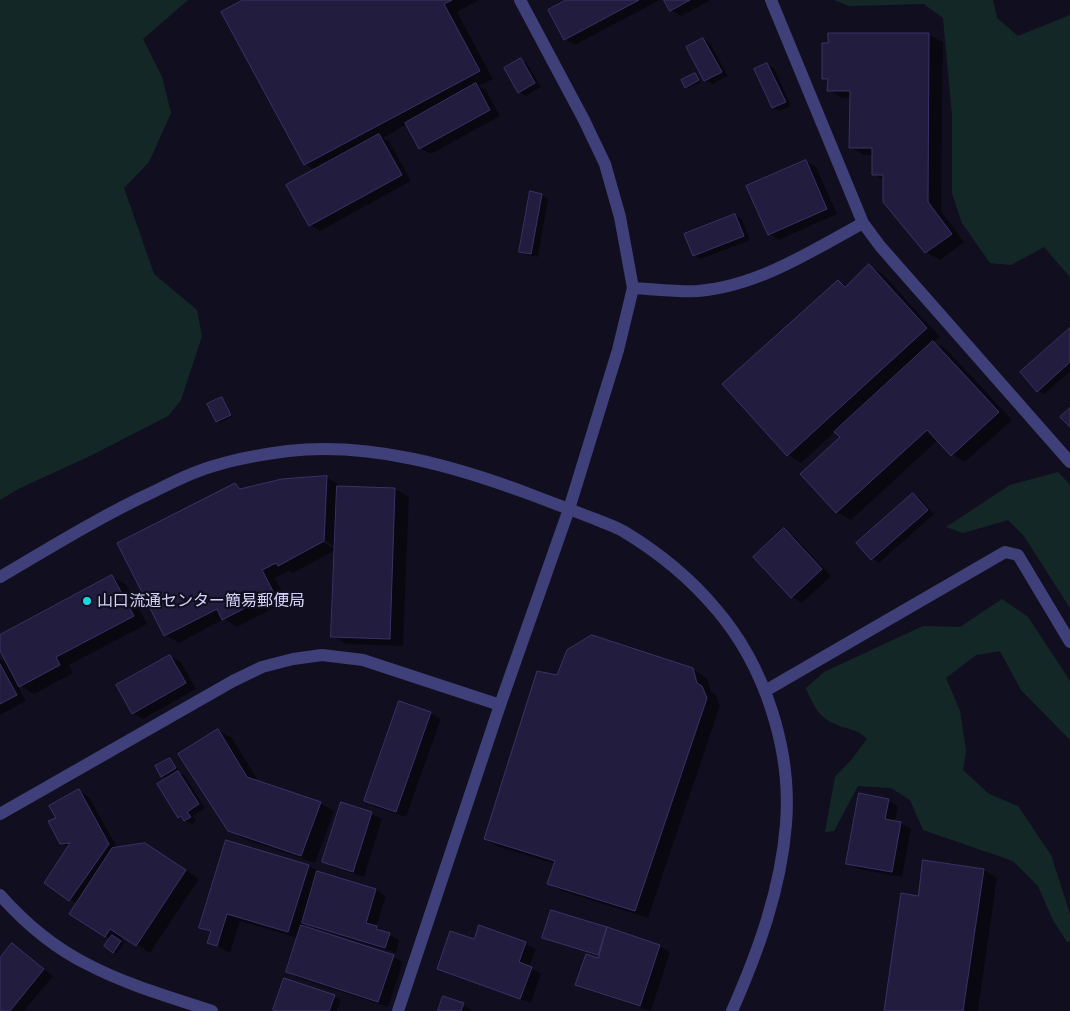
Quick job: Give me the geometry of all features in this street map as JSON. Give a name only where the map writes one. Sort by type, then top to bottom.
[{"type":"street","points":[[398,1011],[500,705],[569,509],[618,350],[633,288],[620,217],[605,164],[584,120],[520,0]]},
{"type":"street","points":[[771,0],[863,223],[880,246],[1070,462]]},
{"type":"street","points":[[633,288],[698,291],[738,284],[788,264],[863,223]]},
{"type":"street","points":[[0,577],[130,502],[182,478],[216,465],[289,451],[333,448],[379,453],[439,465],[486,478],[620,529],[674,566],[718,610],[752,663],[765,691],[778,734],[785,775],[787,821],[784,846],[770,912],[759,948],[732,1011]]},
{"type":"street","points":[[765,691],[1005,552],[1018,554],[1070,642]]},
{"type":"street","points":[[0,814],[233,681],[262,667],[293,659],[322,655],[363,660],[500,705]]},
{"type":"street","points":[[0,895],[14,911],[35,928],[86,964],[130,984],[212,1011]]},
{"type":"green space","points":[[0,0],[188,0],[143,39],[162,77],[171,113],[149,162],[124,188],[154,274],[197,310],[202,336],[181,400],[168,416],[92,455],[18,489],[0,500]]},
{"type":"green space","points":[[834,0],[993,0],[997,18],[1018,36],[1070,15],[1070,277],[1044,247],[1011,265],[990,263],[962,223],[952,193],[952,115],[943,18],[924,4],[849,6]]},
{"type":"green space","points":[[1058,472],[1070,485],[1070,608],[1024,536],[1008,520],[963,533],[946,527],[1010,485]]},
{"type":"green space","points":[[1002,599],[1028,617],[1070,681],[1070,740],[1021,690],[1000,651],[976,655],[946,678],[960,711],[966,751],[963,770],[989,794],[1018,806],[1051,855],[1070,914],[1070,942],[1067,942],[1053,920],[1038,886],[1013,861],[923,830],[910,800],[891,788],[858,786],[834,831],[825,832],[835,777],[867,739],[856,731],[829,721],[820,714],[806,688],[824,672],[923,626],[960,627]]},
{"type":"building","points":[[243,0],[452,0],[444,4],[480,71],[304,165],[221,12]]},
{"type":"building","points":[[566,0],[639,0],[564,40],[548,10]]},
{"type":"building","points":[[664,0],[690,0],[670,11]]},
{"type":"building","points":[[828,33],[929,33],[928,202],[952,234],[925,253],[883,202],[883,175],[872,175],[872,148],[849,148],[850,91],[827,91],[828,79],[822,79],[822,43],[828,43]]},
{"type":"building","points":[[703,38],[722,72],[704,81],[686,47]]},
{"type":"building","points":[[521,58],[535,83],[518,93],[504,68]]},
{"type":"building","points":[[767,63],[786,102],[772,108],[754,69]]},
{"type":"building","points":[[695,73],[699,80],[685,88],[681,80]]},
{"type":"building","points":[[476,83],[490,110],[419,149],[405,123]]},
{"type":"building","points":[[379,134],[402,175],[309,226],[286,185]]},
{"type":"building","points":[[806,160],[827,209],[768,235],[746,186]]},
{"type":"building","points":[[530,191],[542,194],[531,254],[519,252]]},
{"type":"building","points":[[735,214],[744,236],[693,256],[684,234]]},
{"type":"building","points":[[869,264],[927,328],[787,456],[722,384],[838,280],[845,287]]},
{"type":"building","points":[[1070,328],[1070,362],[1037,392],[1020,372]]},
{"type":"building","points":[[933,341],[999,412],[951,456],[927,430],[836,513],[800,474],[840,437],[834,432]]},
{"type":"building","points":[[222,397],[231,415],[216,422],[207,404]]},
{"type":"building","points":[[1070,408],[1070,427],[1060,417]]},
{"type":"building","points":[[327,476],[324,541],[278,566],[276,563],[262,570],[274,593],[222,620],[217,609],[164,636],[117,543],[235,483],[240,489],[282,479]]},
{"type":"building","points":[[337,486],[395,488],[390,639],[331,637]]},
{"type":"building","points":[[913,493],[928,510],[871,560],[856,543]]},
{"type":"building","points":[[784,528],[822,569],[791,598],[753,557]]},
{"type":"building","points":[[112,575],[134,616],[56,657],[60,665],[19,687],[0,651],[0,635]]},
{"type":"building","points":[[592,635],[693,668],[697,683],[702,686],[707,698],[635,911],[547,884],[555,861],[484,839],[537,671],[557,675],[567,650]]},
{"type":"building","points":[[170,655],[186,683],[132,714],[116,685]]},
{"type":"building","points":[[0,664],[17,695],[0,704]]},
{"type":"building","points":[[399,701],[431,712],[396,812],[364,801]]},
{"type":"building","points":[[218,729],[247,777],[321,802],[301,856],[228,831],[178,754]]},
{"type":"building","points":[[170,758],[176,768],[161,777],[155,766]]},
{"type":"building","points":[[178,771],[199,804],[187,812],[191,817],[184,821],[181,816],[178,818],[157,784]]},
{"type":"building","points":[[79,789],[109,844],[69,901],[44,883],[70,843],[60,844],[48,821],[56,818],[49,806]]},
{"type":"building","points":[[859,793],[889,799],[885,819],[901,822],[892,872],[846,864]]},
{"type":"building","points":[[341,802],[372,812],[353,872],[322,862]]},
{"type":"building","points":[[226,840],[309,865],[288,932],[227,914],[217,946],[207,943],[211,931],[199,928]]},
{"type":"building","points":[[145,843],[186,870],[136,946],[110,929],[105,937],[69,914],[112,848]]},
{"type":"building","points":[[923,860],[984,869],[963,1011],[884,1011],[901,893],[918,896]]},
{"type":"building","points":[[317,871],[376,889],[366,923],[377,926],[376,929],[390,933],[385,948],[302,923]]},
{"type":"building","points":[[551,910],[607,927],[598,955],[542,938]]},
{"type":"building","points":[[301,925],[394,955],[378,1002],[286,972]]},
{"type":"building","points":[[479,925],[526,942],[519,962],[532,967],[520,999],[437,969],[450,931],[474,939]]},
{"type":"building","points":[[607,927],[660,945],[640,1006],[575,985],[586,954],[598,958]]},
{"type":"building","points":[[112,935],[121,941],[113,953],[104,946]]},
{"type":"building","points":[[12,943],[44,969],[10,1011],[0,1011],[0,958]]},
{"type":"building","points":[[284,978],[335,995],[329,1011],[273,1010]]},
{"type":"building","points":[[443,996],[464,1003],[461,1011],[438,1011]]},
{"type":"place","name":"山口流通センター簡易郵便局","points":[[87,601]]}]
